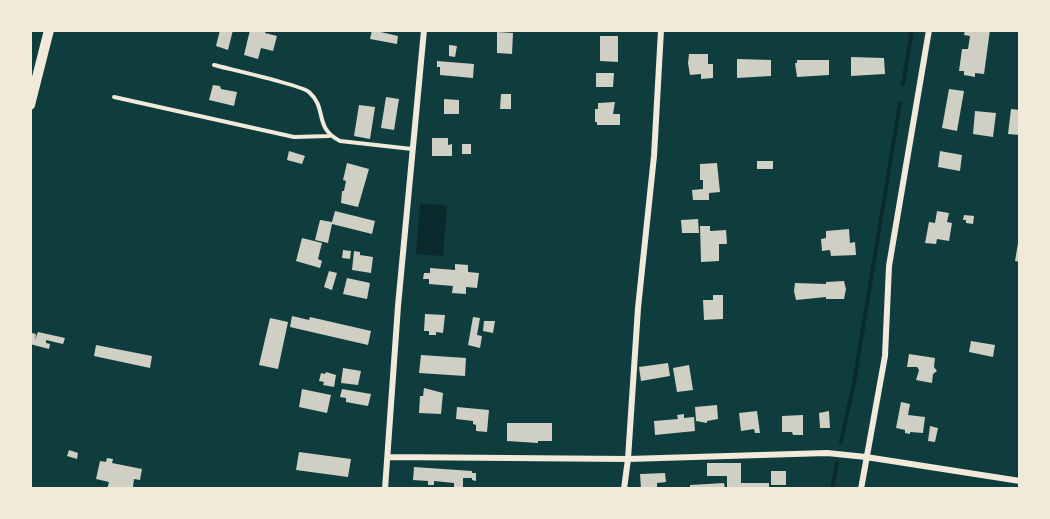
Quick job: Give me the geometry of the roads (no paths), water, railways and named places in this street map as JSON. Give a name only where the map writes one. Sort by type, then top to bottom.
[{"type":"main road","points":[[30,105],[49,30]]},
{"type":"street","points":[[385,489],[398,306],[424,30]]},
{"type":"street","points":[[624,489],[638,308],[654,156],[661,30]]},
{"type":"street","points":[[861,489],[885,356],[889,266],[929,30]]},
{"type":"street","points":[[389,457],[628,459],[796,453],[866,457],[1020,481]]},
{"type":"lane","points":[[214,65],[308,90],[319,104],[323,126],[330,136],[340,141],[413,149]]},
{"type":"lane","points":[[114,97],[294,138],[330,136]]},
{"type":"water","points":[[420,203],[447,206],[443,256],[416,254]]},
{"type":"waterway","points":[[903,84],[912,30]]},
{"type":"waterway","points":[[841,442],[854,383],[900,103]]},
{"type":"waterway","points":[[832,489],[837,463]]}]
